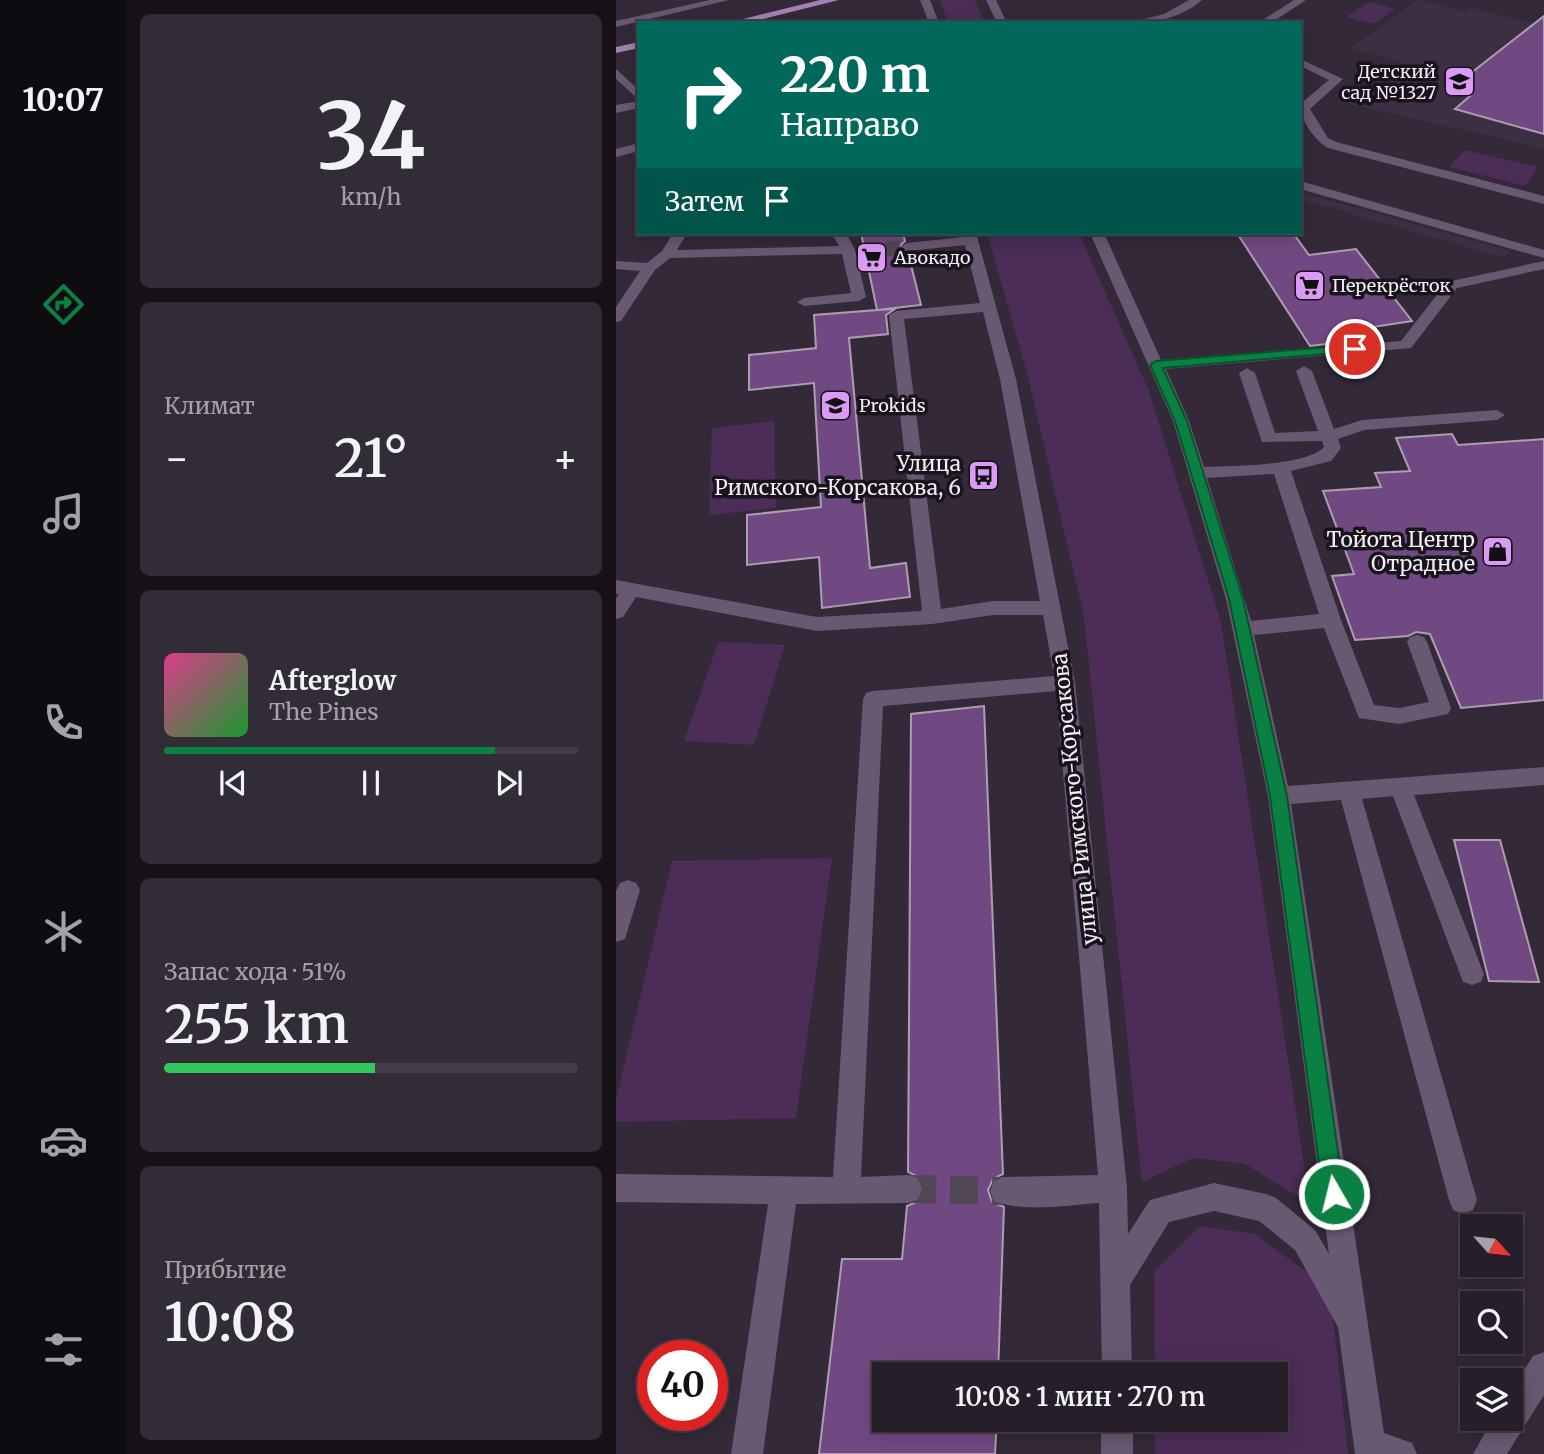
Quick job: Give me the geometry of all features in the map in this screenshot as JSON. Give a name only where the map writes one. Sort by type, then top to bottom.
[{"type":"main road","points":[[741,21],[834,0]]},
{"type":"main road","points":[[616,50],[637,45]]},
{"type":"street","points":[[616,24],[724,0]]},
{"type":"street","points":[[925,0],[933,21]]},
{"type":"street","points":[[992,0],[1001,21]]},
{"type":"street","points":[[1164,20],[1178,0]]},
{"type":"street","points":[[1164,20],[1197,0]]},
{"type":"street","points":[[1266,21],[1301,0]]},
{"type":"street","points":[[1302,63],[1337,79],[1302,108],[1323,140],[1332,145],[1544,200]]},
{"type":"street","points":[[616,72],[637,95]]},
{"type":"street","points":[[616,109],[637,104]]},
{"type":"street","points":[[616,153],[637,148]]},
{"type":"street","points":[[1302,186],[1544,254]]},
{"type":"street","points":[[616,318],[650,267],[667,254],[679,235]]},
{"type":"street","points":[[804,302],[859,297],[849,251],[840,235]]},
{"type":"street","points":[[1098,235],[1181,421],[1242,629],[1279,796],[1371,1449],[1401,1454]]},
{"type":"street","points":[[907,247],[970,236]]},
{"type":"street","name":"улица Римского-Корсакова","points":[[970,236],[1008,379],[1065,683],[1113,1188],[1117,1362]]},
{"type":"street","points":[[667,254],[865,251]]},
{"type":"street","points":[[616,265],[650,267]]},
{"type":"street","points":[[1156,365],[1406,345],[1452,285],[1544,265]]},
{"type":"street","points":[[932,617],[896,315],[989,307]]},
{"type":"street","points":[[1198,473],[1281,468],[1325,457],[1333,448],[1304,371]]},
{"type":"street","points":[[1247,373],[1268,438],[1329,436],[1362,425],[1497,415]]},
{"type":"street","points":[[1281,468],[1331,620],[1366,712],[1399,716],[1441,708],[1417,642]]},
{"type":"street","points":[[616,612],[625,588],[817,624],[932,617],[993,608],[1053,608]]},
{"type":"street","points":[[1242,629],[1331,620]]},
{"type":"street","points":[[846,1191],[873,699],[1065,683]]},
{"type":"street","points":[[1279,796],[1544,776]]},
{"type":"street","points":[[1400,787],[1472,974]]},
{"type":"street","points":[[1349,790],[1463,1200]]},
{"type":"street","points":[[616,930],[628,890]]},
{"type":"street","points":[[616,1188],[846,1191],[908,1189]]},
{"type":"street","points":[[1004,1191],[1047,1192],[1113,1188]]},
{"type":"street","points":[[747,1454],[784,1190]]},
{"type":"street","points":[[1117,1279],[1160,1210],[1214,1197],[1266,1208],[1305,1240],[1352,1326]]},
{"type":"street","points":[[1489,1454],[1544,1367]]},
{"type":"street","points":[[1117,1432],[1117,1454]]},
{"type":"shaded area","points":[[940,0],[975,0],[984,21],[947,21]]},
{"type":"shaded area","name":"Детский сад №1327","points":[[1418,0],[1466,12],[1472,8],[1544,26],[1544,148],[1345,103],[1401,61],[1350,48]]},
{"type":"shaded area","points":[[1369,2],[1395,9],[1373,24],[1346,17]]},
{"type":"shaded area","points":[[1464,150],[1538,167],[1525,186],[1450,167]]},
{"type":"shaded area","points":[[1302,193],[1510,251],[1505,258],[1302,200]]},
{"type":"shaded area","points":[[988,235],[1080,235],[1149,391],[1221,622],[1310,1204],[1245,1164],[1193,1158],[1142,1182],[1084,617],[1028,377]]},
{"type":"shaded area","points":[[774,421],[776,508],[709,515],[712,428]]},
{"type":"shaded area","points":[[718,642],[785,645],[754,745],[684,741]]},
{"type":"shaded area","points":[[832,858],[796,1118],[616,1122],[616,1100],[672,861]]},
{"type":"shaded area","points":[[1200,1226],[1255,1234],[1315,1278],[1333,1318],[1348,1454],[1155,1454],[1155,1432],[1288,1432],[1288,1362],[1155,1362],[1154,1272]]},
{"type":"building","points":[[1544,16],[1544,134],[1455,109],[1470,96],[1448,91]]},
{"type":"building","points":[[861,235],[904,235],[905,241],[898,248],[908,253],[921,305],[877,310]]},
{"type":"building","points":[[1238,235],[1294,235],[1309,255],[1356,249],[1412,321],[1360,329],[1367,339],[1310,346]]},
{"type":"building","points":[[895,309],[886,315],[888,334],[849,338],[870,568],[906,563],[910,597],[822,608],[819,557],[747,565],[747,515],[821,507],[814,383],[749,390],[749,355],[816,348],[814,315]]},
{"type":"building","points":[[1452,434],[1458,445],[1544,439],[1544,700],[1461,708],[1430,634],[1416,632],[1408,636],[1355,640],[1332,576],[1354,574],[1323,491],[1381,487],[1375,473],[1410,471],[1396,438]]},
{"type":"building","points":[[984,706],[1003,1174],[993,1179],[988,1190],[992,1202],[1004,1207],[998,1362],[872,1362],[872,1432],[996,1432],[995,1454],[819,1454],[842,1259],[902,1259],[907,1206],[919,1201],[924,1190],[920,1178],[908,1172],[911,714]]},
{"type":"building","points":[[1454,840],[1500,840],[1539,982],[1489,981]]},
{"type":"tunnel","points":[[865,251],[907,247]]},
{"type":"tunnel","points":[[908,1189],[1004,1191]]},
{"type":"place","name":"Детский сад №1327","points":[[1459,82]]},
{"type":"place","name":"Авокадо","points":[[871,258]]},
{"type":"place","name":"Перекрёсток","points":[[1309,286]]},
{"type":"place","name":"Prokids","points":[[836,406]]},
{"type":"place","name":"Улица Римского-Корсакова, 6","points":[[984,476]]},
{"type":"place","name":"Тойота Центр Отрадное","points":[[1498,552]]},
{"type":"route","points":[[1334,1194],[1279,796],[1236,599],[1181,421],[1156,365],[1355,349]]}]
